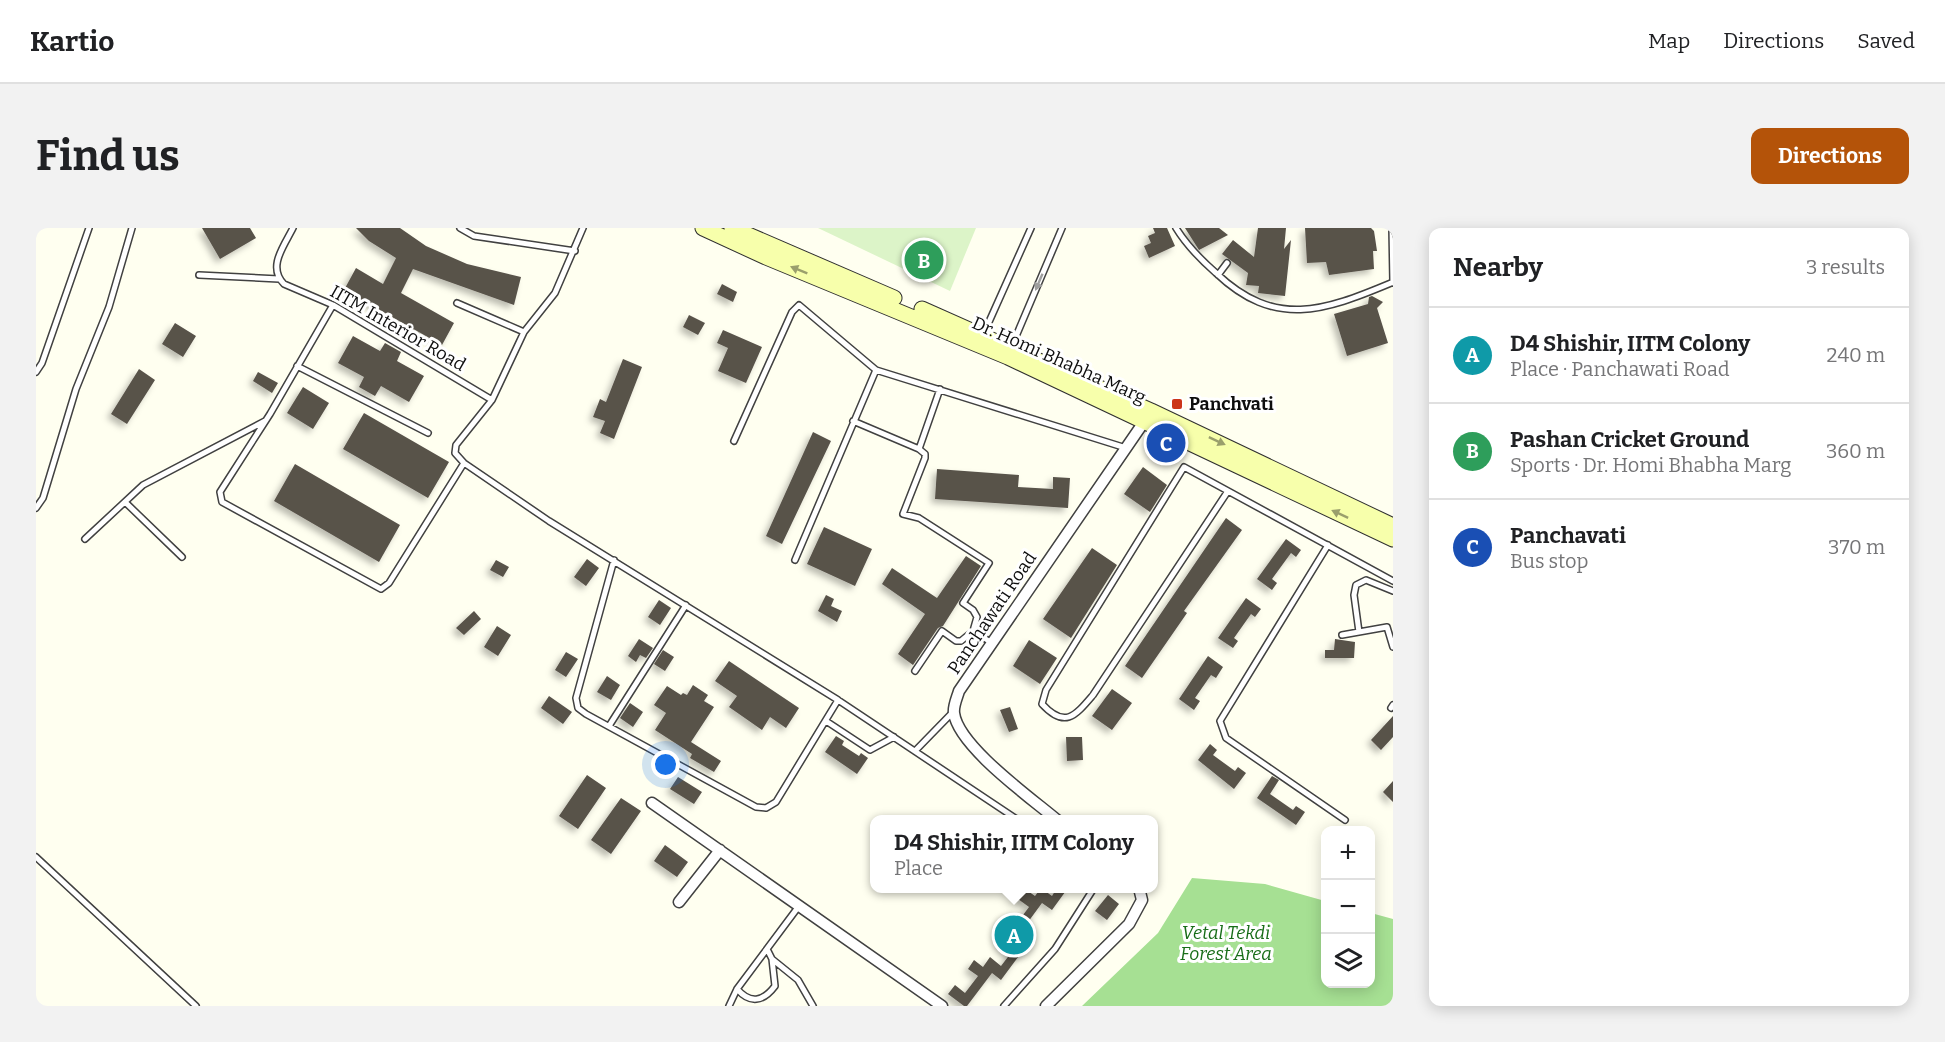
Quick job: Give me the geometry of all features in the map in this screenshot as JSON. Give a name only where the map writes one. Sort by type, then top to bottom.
[{"type":"main road","name":"Dr. Homi Bhabha Marg","points":[[703,228],[764,245]]},
{"type":"main road","name":"Dr. Homi Bhabha Marg","points":[[732,228],[764,245],[1010,352],[1393,526]]},
{"type":"main road","name":"Dr. Homi Bhabha Marg","points":[[1148,415],[1393,539]]},
{"type":"street","name":"Panchawati Road","points":[[953,712],[959,691],[1148,415]]},
{"type":"street","points":[[953,712],[958,728],[976,750],[1053,815]]},
{"type":"street","points":[[652,803],[942,1006]]},
{"type":"street","points":[[679,902],[720,850]]},
{"type":"street","points":[[1046,1006],[1128,924],[1142,900],[1140,893]]},
{"type":"lane","points":[[36,372],[42,363],[66,300],[89,228]]},
{"type":"lane","points":[[36,508],[43,498],[76,389],[109,307],[132,228]]},
{"type":"lane","points":[[199,275],[279,279],[276,265],[293,228]]},
{"type":"lane","points":[[460,228],[474,236],[575,251]]},
{"type":"lane","points":[[583,228],[555,293],[524,332],[492,400],[456,445],[455,453],[464,463],[838,700],[1012,815]]},
{"type":"lane","points":[[981,340],[1031,228]]},
{"type":"lane","points":[[1010,352],[1062,228]]},
{"type":"lane","points":[[1176,228],[1186,245],[1244,296],[1264,306],[1303,309],[1341,304],[1392,283],[1392,228]]},
{"type":"lane","points":[[1218,275],[1227,263]]},
{"type":"lane","name":"IITM Interior Road","points":[[279,279],[284,284],[333,305],[492,400]]},
{"type":"lane","points":[[457,303],[524,332]]},
{"type":"lane","points":[[333,305],[267,420],[220,492],[220,500],[381,589],[388,583],[464,463]]},
{"type":"lane","points":[[734,441],[792,312],[799,305],[876,370],[1126,448]]},
{"type":"lane","points":[[297,366],[428,433]]},
{"type":"lane","points":[[795,560],[876,370]]},
{"type":"lane","points":[[919,449],[940,389]]},
{"type":"lane","points":[[85,539],[143,485],[267,420]]},
{"type":"lane","points":[[853,421],[919,449],[925,454],[903,514],[919,518],[989,563],[963,603],[973,610],[977,617],[974,631],[961,641],[956,641],[942,631],[915,671]]},
{"type":"lane","points":[[1228,491],[1093,695],[1070,718],[1059,718],[1049,711],[1042,704],[1046,690],[1184,467],[1328,545],[1393,581]]},
{"type":"lane","points":[[125,502],[182,557]]},
{"type":"lane","points":[[1328,545],[1220,721],[1226,738],[1345,819]]},
{"type":"lane","points":[[614,560],[576,698],[580,710],[756,807],[766,808],[776,802],[838,700]]},
{"type":"lane","points":[[1359,632],[1354,595],[1356,585],[1366,580],[1393,591]]},
{"type":"lane","points":[[609,726],[686,605]]},
{"type":"lane","points":[[1342,635],[1387,627],[1393,647]]},
{"type":"lane","points":[[974,631],[992,643]]},
{"type":"lane","points":[[915,752],[953,712]]},
{"type":"lane","points":[[826,721],[870,750],[894,737]]},
{"type":"lane","points":[[36,857],[196,1006]]},
{"type":"lane","points":[[1004,1006],[1055,948],[1091,893]]},
{"type":"lane","points":[[729,1006],[737,989],[799,906]]},
{"type":"lane","points":[[737,989],[744,997],[752,1000],[761,999],[775,986],[772,959],[767,949]]},
{"type":"lane","points":[[772,959],[798,980],[813,1006]]},
{"type":"green space","points":[[818,228],[976,228],[950,291]]},
{"type":"green space","name":"Vetal Tekdi Forest Area","points":[[1192,878],[1265,884],[1321,900],[1321,988],[1375,988],[1375,914],[1393,919],[1393,1006],[1082,1006],[1158,933]]},
{"type":"building","points":[[202,228],[250,228],[256,238],[220,259]]},
{"type":"building","points":[[356,228],[400,228],[426,246],[467,264],[521,277],[514,305],[413,269],[401,293],[454,323],[442,345],[344,290],[356,268],[383,284],[396,258],[369,241]]},
{"type":"building","points":[[1153,228],[1167,228],[1175,246],[1149,258],[1144,246],[1151,243],[1148,236],[1155,233]]},
{"type":"building","points":[[1185,228],[1219,228],[1228,235],[1199,250]]},
{"type":"building","points":[[1258,228],[1286,228],[1284,249],[1291,240],[1285,296],[1258,293],[1259,286],[1246,285],[1248,273],[1222,254],[1233,240],[1254,257]]},
{"type":"building","points":[[1305,228],[1371,228],[1374,231],[1377,251],[1373,251],[1374,269],[1329,275],[1326,262],[1307,263]]},
{"type":"building","points":[[722,284],[737,292],[733,302],[717,294]]},
{"type":"building","points":[[1372,296],[1383,302],[1377,308],[1388,343],[1347,356],[1334,314],[1368,304],[1369,297]]},
{"type":"building","points":[[689,315],[705,323],[698,335],[683,327]]},
{"type":"building","points":[[175,323],[196,336],[183,357],[162,344]]},
{"type":"building","points":[[723,330],[762,347],[746,383],[718,371],[728,348],[717,343]]},
{"type":"building","points":[[353,336],[380,351],[385,343],[401,352],[397,361],[424,376],[409,402],[381,386],[375,396],[359,387],[364,377],[338,363]]},
{"type":"building","points":[[623,359],[642,367],[614,439],[600,433],[605,421],[593,417],[600,399],[606,402]]},
{"type":"building","points":[[139,369],[155,380],[127,424],[111,414]]},
{"type":"building","points":[[258,372],[278,383],[272,393],[253,381]]},
{"type":"building","points":[[303,387],[329,403],[313,429],[287,413]]},
{"type":"building","points":[[364,413],[449,462],[428,498],[343,449]]},
{"type":"building","points":[[813,432],[831,441],[782,544],[766,536]]},
{"type":"building","points":[[295,464],[400,525],[379,562],[274,501]]},
{"type":"building","points":[[1143,467],[1167,485],[1150,512],[1124,494]]},
{"type":"building","points":[[937,469],[1019,475],[1018,487],[1053,489],[1053,477],[1070,478],[1068,508],[935,499]]},
{"type":"building","points":[[1226,518],[1242,530],[1184,611],[1187,613],[1142,678],[1125,666]]},
{"type":"building","points":[[824,527],[872,549],[855,586],[807,564]]},
{"type":"building","points":[[1286,539],[1301,550],[1296,557],[1291,553],[1272,579],[1277,583],[1272,590],[1257,579]]},
{"type":"building","points":[[1092,548],[1117,565],[1071,638],[1043,619]]},
{"type":"building","points":[[966,556],[981,566],[943,626],[938,628],[913,665],[898,654],[925,614],[882,584],[892,568],[937,598]]},
{"type":"building","points":[[587,559],[599,568],[586,586],[574,577]]},
{"type":"building","points":[[496,560],[509,567],[503,577],[490,570]]},
{"type":"building","points":[[826,595],[834,599],[831,606],[842,611],[837,622],[818,611]]},
{"type":"building","points":[[1246,598],[1261,609],[1255,617],[1251,614],[1234,638],[1238,641],[1233,648],[1218,638]]},
{"type":"building","points":[[659,600],[671,608],[660,625],[648,617]]},
{"type":"building","points":[[474,611],[481,619],[464,635],[456,628]]},
{"type":"building","points":[[497,626],[511,635],[498,656],[484,647]]},
{"type":"building","points":[[639,639],[653,648],[646,658],[640,655],[636,662],[628,656]]},
{"type":"building","points":[[1335,639],[1355,642],[1354,658],[1325,658],[1325,650],[1334,650]]},
{"type":"building","points":[[1029,640],[1057,658],[1040,684],[1013,666]]},
{"type":"building","points":[[663,650],[674,657],[665,671],[654,664]]},
{"type":"building","points":[[566,652],[578,659],[566,677],[555,670]]},
{"type":"building","points":[[1208,656],[1223,667],[1216,678],[1211,675],[1195,698],[1200,701],[1194,710],[1179,699]]},
{"type":"building","points":[[729,661],[799,708],[786,728],[770,717],[762,730],[729,707],[737,696],[715,681]]},
{"type":"building","points":[[607,676],[620,685],[611,700],[597,692]]},
{"type":"building","points":[[693,685],[708,695],[704,701],[714,707],[691,742],[721,761],[714,772],[690,758],[692,754],[655,730],[666,713],[654,705],[667,686],[681,695],[683,693],[687,695]]},
{"type":"building","points":[[1112,689],[1132,703],[1112,730],[1092,716]]},
{"type":"building","points":[[549,696],[572,712],[563,724],[541,708]]},
{"type":"building","points":[[630,703],[643,712],[633,727],[620,718]]},
{"type":"building","points":[[1010,707],[1018,729],[1009,732],[1000,710]]},
{"type":"building","points":[[1393,716],[1393,737],[1381,750],[1371,740]]},
{"type":"building","points":[[836,736],[844,741],[842,745],[859,756],[861,753],[868,758],[857,774],[825,752]]},
{"type":"building","points":[[1066,737],[1082,737],[1083,760],[1067,761]]},
{"type":"building","points":[[1210,744],[1217,750],[1213,755],[1235,771],[1238,767],[1246,773],[1234,789],[1198,760]]},
{"type":"building","points":[[587,775],[606,788],[578,829],[559,816]]},
{"type":"building","points":[[1272,776],[1279,780],[1270,794],[1293,810],[1296,806],[1305,812],[1296,825],[1257,798]]},
{"type":"building","points":[[678,777],[702,792],[694,804],[670,789]]},
{"type":"building","points":[[1393,781],[1393,802],[1383,792]]},
{"type":"building","points":[[621,798],[641,811],[611,854],[591,840]]},
{"type":"building","points":[[665,845],[688,862],[677,877],[654,861]]},
{"type":"building","points":[[1022,893],[1031,893],[1035,896],[1037,893],[1048,893],[1052,896],[1054,893],[1064,893],[1052,910],[1042,903],[1017,937],[1027,945],[1001,980],[992,973],[967,1006],[948,994],[955,985],[965,993],[978,976],[968,969],[974,960],[983,967],[990,957],[1001,966],[1014,949],[1004,941],[1010,933],[999,924],[1006,915],[1017,923],[1029,907],[1018,899]]},
{"type":"building","points":[[1108,895],[1119,904],[1107,920],[1095,911]]},
{"type":"place","name":"Pashan Cricket Ground","points":[[924,260]]},
{"type":"place","name":"Panchvati","points":[[1177,404]]},
{"type":"place","name":"Panchavati","points":[[1166,443]]},
{"type":"place","name":"D4 Shishir, IITM Colony","points":[[1014,935]]}]
